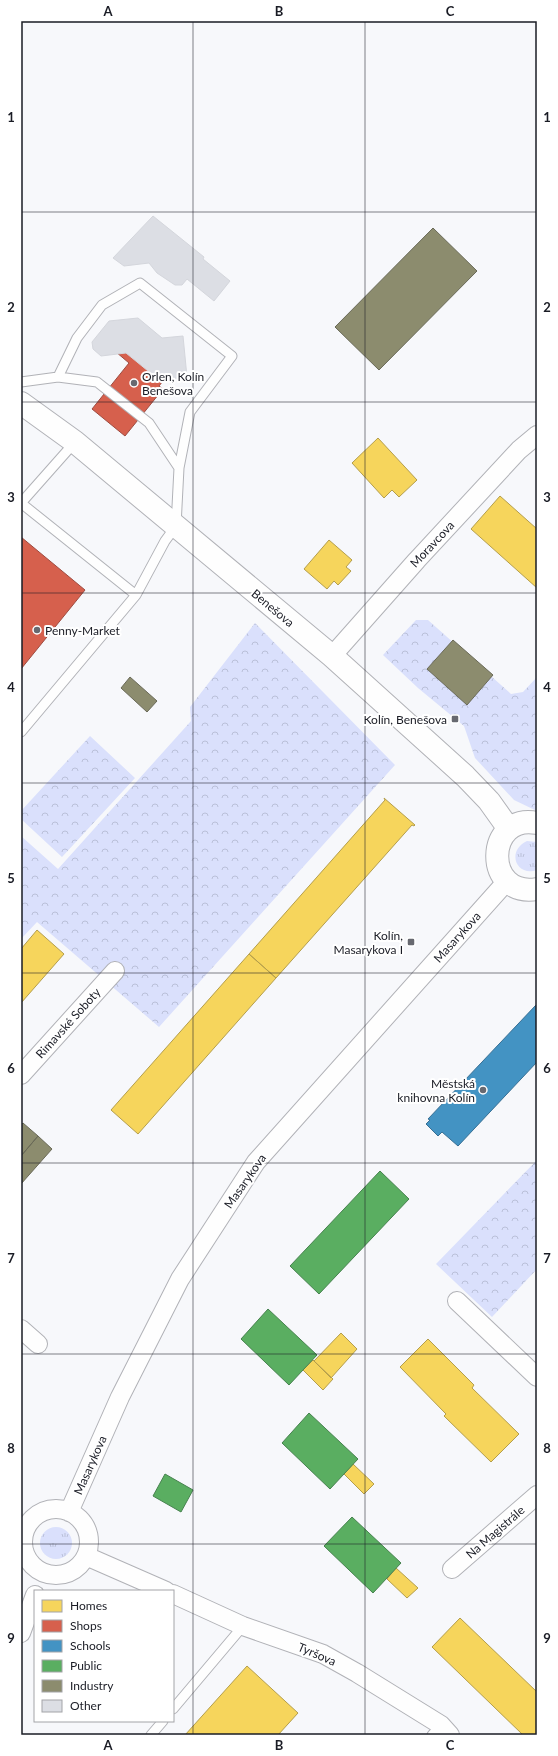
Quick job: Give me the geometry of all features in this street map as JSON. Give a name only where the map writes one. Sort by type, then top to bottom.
[{"type":"street","name":"Benešova","points":[[21,403],[75,442],[332,656],[465,776],[488,801],[509,829]]},
{"type":"street","name":"Moravcova","points":[[332,656],[417,560],[519,450],[537,435]]},
{"type":"street","points":[[537,823],[526,822],[509,829],[498,845],[496,855],[497,864],[507,881],[525,889],[537,889]]},
{"type":"street","name":"Masarykova","points":[[69,1512],[120,1398],[180,1279],[256,1162],[507,881]]},
{"type":"street","name":"Rimavské Soboty","points":[[21,1075],[115,971]]},
{"type":"street","points":[[457,1301],[537,1377]]},
{"type":"street","points":[[21,1329],[38,1344]]},
{"type":"street","name":"Na Magistrále","points":[[452,1569],[537,1494]]},
{"type":"street","points":[[59,1509],[69,1512],[78,1517],[89,1535],[89,1545],[86,1556],[81,1565],[68,1573],[52,1576],[42,1573],[33,1567],[26,1558],[22,1547],[24,1524],[41,1512],[59,1509]]},
{"type":"street","points":[[86,1556],[164,1590]]},
{"type":"street","points":[[36,1590],[42,1573]]},
{"type":"street","name":"Tyršova","points":[[174,1594],[244,1626],[323,1654],[357,1673],[441,1732]]},
{"type":"street","points":[[21,1633],[34,1598]]},
{"type":"lane","points":[[21,732],[136,595],[176,526],[179,468],[190,412],[232,356],[140,283],[102,305],[78,338],[58,377]]},
{"type":"lane","points":[[21,382],[58,377],[97,382],[149,423],[179,468]]},
{"type":"lane","points":[[75,442],[21,503],[136,595]]},
{"type":"lane","points":[[174,1708],[244,1626]]},
{"type":"lane","points":[[151,1735],[162,1722]]},
{"type":"green space","points":[[416,620],[428,620],[511,694],[523,692],[537,677],[537,811],[514,800],[475,758],[464,726],[418,688],[383,655]]},
{"type":"green space","points":[[255,623],[395,765],[159,1027],[37,922],[21,939],[21,836],[58,869],[191,721],[190,707]]},
{"type":"green space","points":[[90,736],[135,778],[62,857],[21,819],[21,811]]},
{"type":"green space","points":[[527,841],[537,842],[537,870],[524,870],[519,867],[516,862],[515,856],[517,851],[521,845]]},
{"type":"green space","points":[[537,1160],[537,1269],[492,1317],[436,1264]]},
{"type":"green space","points":[[53,1527],[59,1527],[69,1534],[72,1543],[71,1549],[65,1556],[59,1559],[53,1559],[43,1552],[40,1546],[40,1540],[47,1530]]},
{"type":"building: Homes","points":[[378,438],[417,480],[399,497],[392,490],[384,498],[352,463]]},
{"type":"building: Homes","points":[[500,496],[537,529],[537,588],[471,529]]},
{"type":"building: Homes","points":[[329,540],[352,560],[346,567],[351,571],[338,585],[334,581],[327,589],[304,569]]},
{"type":"building: Homes","points":[[384,798],[415,825],[412,825],[276,978],[249,954],[385,800]]},
{"type":"building: Homes","points":[[37,930],[64,954],[21,1003],[21,949]]},
{"type":"building: Homes","points":[[249,954],[276,978],[138,1134],[111,1110]]},
{"type":"building: Homes","points":[[341,1333],[357,1349],[331,1378],[314,1361]]},
{"type":"building: Homes","points":[[428,1339],[474,1385],[472,1388],[519,1434],[491,1462],[444,1416],[446,1414],[400,1367]]},
{"type":"building: Homes","points":[[313,1360],[333,1379],[323,1390],[303,1370]]},
{"type":"building: Homes","points":[[353,1464],[374,1484],[364,1494],[344,1474]]},
{"type":"building: Homes","points":[[396,1568],[418,1588],[407,1598],[387,1579]]},
{"type":"building: Homes","points":[[460,1618],[537,1692],[537,1735],[523,1735],[432,1647]]},
{"type":"building: Homes","points":[[247,1666],[298,1713],[278,1735],[185,1735]]},
{"type":"building: Shops","points":[[124,343],[166,377],[159,386],[163,389],[125,436],[92,409],[129,363],[116,352]]},
{"type":"building: Shops","name":"Penny-Market","points":[[21,537],[85,590],[21,669]]},
{"type":"building: Schools","name":"Městská knihovna Kolín","points":[[536,1005],[537,1062],[458,1146],[442,1132],[438,1136],[426,1124],[430,1120],[428,1119]]},
{"type":"building: Public","points":[[380,1171],[409,1199],[319,1294],[290,1266]]},
{"type":"building: Public","points":[[268,1309],[317,1355],[289,1385],[241,1339]]},
{"type":"building: Public","points":[[309,1413],[358,1459],[330,1489],[282,1443]]},
{"type":"building: Public","points":[[165,1474],[193,1490],[181,1512],[153,1496]]},
{"type":"building: Public","points":[[352,1517],[401,1563],[373,1593],[324,1546]]},
{"type":"building: Industry","points":[[433,228],[477,271],[379,370],[335,327]]},
{"type":"building: Industry","points":[[453,640],[493,675],[467,705],[427,669]]},
{"type":"building: Industry","points":[[130,677],[157,701],[147,712],[121,688]]},
{"type":"building: Industry","points":[[23,1123],[38,1136],[21,1156],[21,1125]]},
{"type":"building: Industry","points":[[38,1136],[52,1149],[21,1184],[21,1156]]},
{"type":"building: Other","points":[[153,216],[204,257],[203,259],[230,281],[214,301],[187,279],[182,285],[175,285],[157,273],[149,263],[124,266],[113,258]]},
{"type":"building: Other","points":[[138,318],[162,338],[183,336],[187,377],[159,380],[126,353],[101,356],[93,349],[92,342],[109,321]]},
{"type":"place","name":"Orlen, Kolín Benešova","points":[[134,383]]},
{"type":"place","name":"Penny-Market","points":[[37,630]]},
{"type":"place","name":"Kolín, Benešova","points":[[455,719]]},
{"type":"place","name":"Kolín, Masarykova I","points":[[411,942]]},
{"type":"place","name":"Městská knihovna Kolín","points":[[483,1090]]}]
